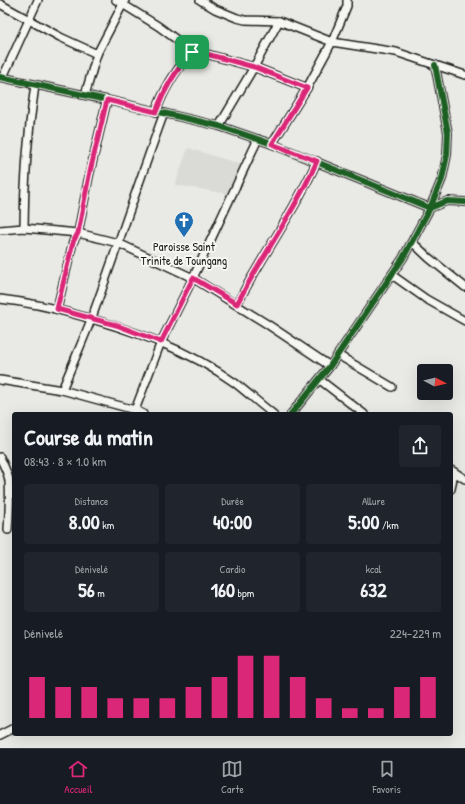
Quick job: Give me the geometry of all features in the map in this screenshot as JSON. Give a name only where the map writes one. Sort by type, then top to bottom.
[{"type":"street","points":[[38,0],[1,77],[219,126],[317,161],[430,208],[447,201],[465,202]]},
{"type":"street","points":[[200,0],[215,9],[237,18],[245,20],[279,22],[332,42],[396,52],[465,74]]},
{"type":"street","points":[[272,144],[307,88],[332,42],[347,6],[347,0]]},
{"type":"street","points":[[85,95],[97,54],[121,1],[158,26],[192,52],[199,52],[254,67],[307,88]]},
{"type":"street","points":[[0,4],[60,37],[97,54]]},
{"type":"street","points":[[219,126],[279,22]]},
{"type":"street","points":[[156,112],[162,94],[173,75],[192,52]]},
{"type":"street","points":[[294,412],[320,380],[392,275],[430,208],[442,179],[447,155],[448,133],[436,65]]},
{"type":"street","points":[[24,228],[25,175],[35,84]]},
{"type":"street","points":[[57,309],[73,242],[78,233],[89,176],[107,100]]},
{"type":"street","points":[[62,390],[91,318],[139,180],[164,114]]},
{"type":"street","points":[[135,410],[161,342],[193,278],[258,139]]},
{"type":"street","points":[[237,304],[254,272],[308,182],[317,161]]},
{"type":"street","points":[[0,230],[24,228],[78,233],[118,243],[193,278],[237,304],[330,366]]},
{"type":"street","points":[[412,242],[465,287]]},
{"type":"street","points":[[392,275],[426,299],[465,321]]},
{"type":"street","points":[[0,299],[38,305],[91,318],[116,325],[161,342],[235,383],[271,412]]},
{"type":"street","points":[[338,354],[392,387]]},
{"type":"street","points":[[0,380],[62,390],[139,412]]},
{"type":"street","points":[[320,380],[361,412]]},
{"type":"street","points":[[0,456],[9,480],[8,530]]},
{"type":"street","points":[[453,471],[465,479]]},
{"type":"street","points":[[0,735],[12,729]]},
{"type":"shaded area","points":[[188,148],[243,165],[229,194],[175,185]]},
{"type":"cycle path","points":[[293,412],[330,366],[403,258],[430,208],[442,179],[447,155],[448,133],[435,65]]},
{"type":"cycle path","points":[[0,77],[219,126],[272,144],[430,208],[447,201],[465,202]]},
{"type":"place","name":"Paroisse Saint Trinite de Toungang","points":[[184,238]]},
{"type":"route","points":[[192,52],[199,52],[254,67],[307,88],[272,144],[317,161],[308,182],[254,272],[237,304],[193,278],[161,342],[116,325],[57,309],[73,242],[78,233],[89,176],[107,100],[156,112],[162,94],[173,75],[192,52]]}]
